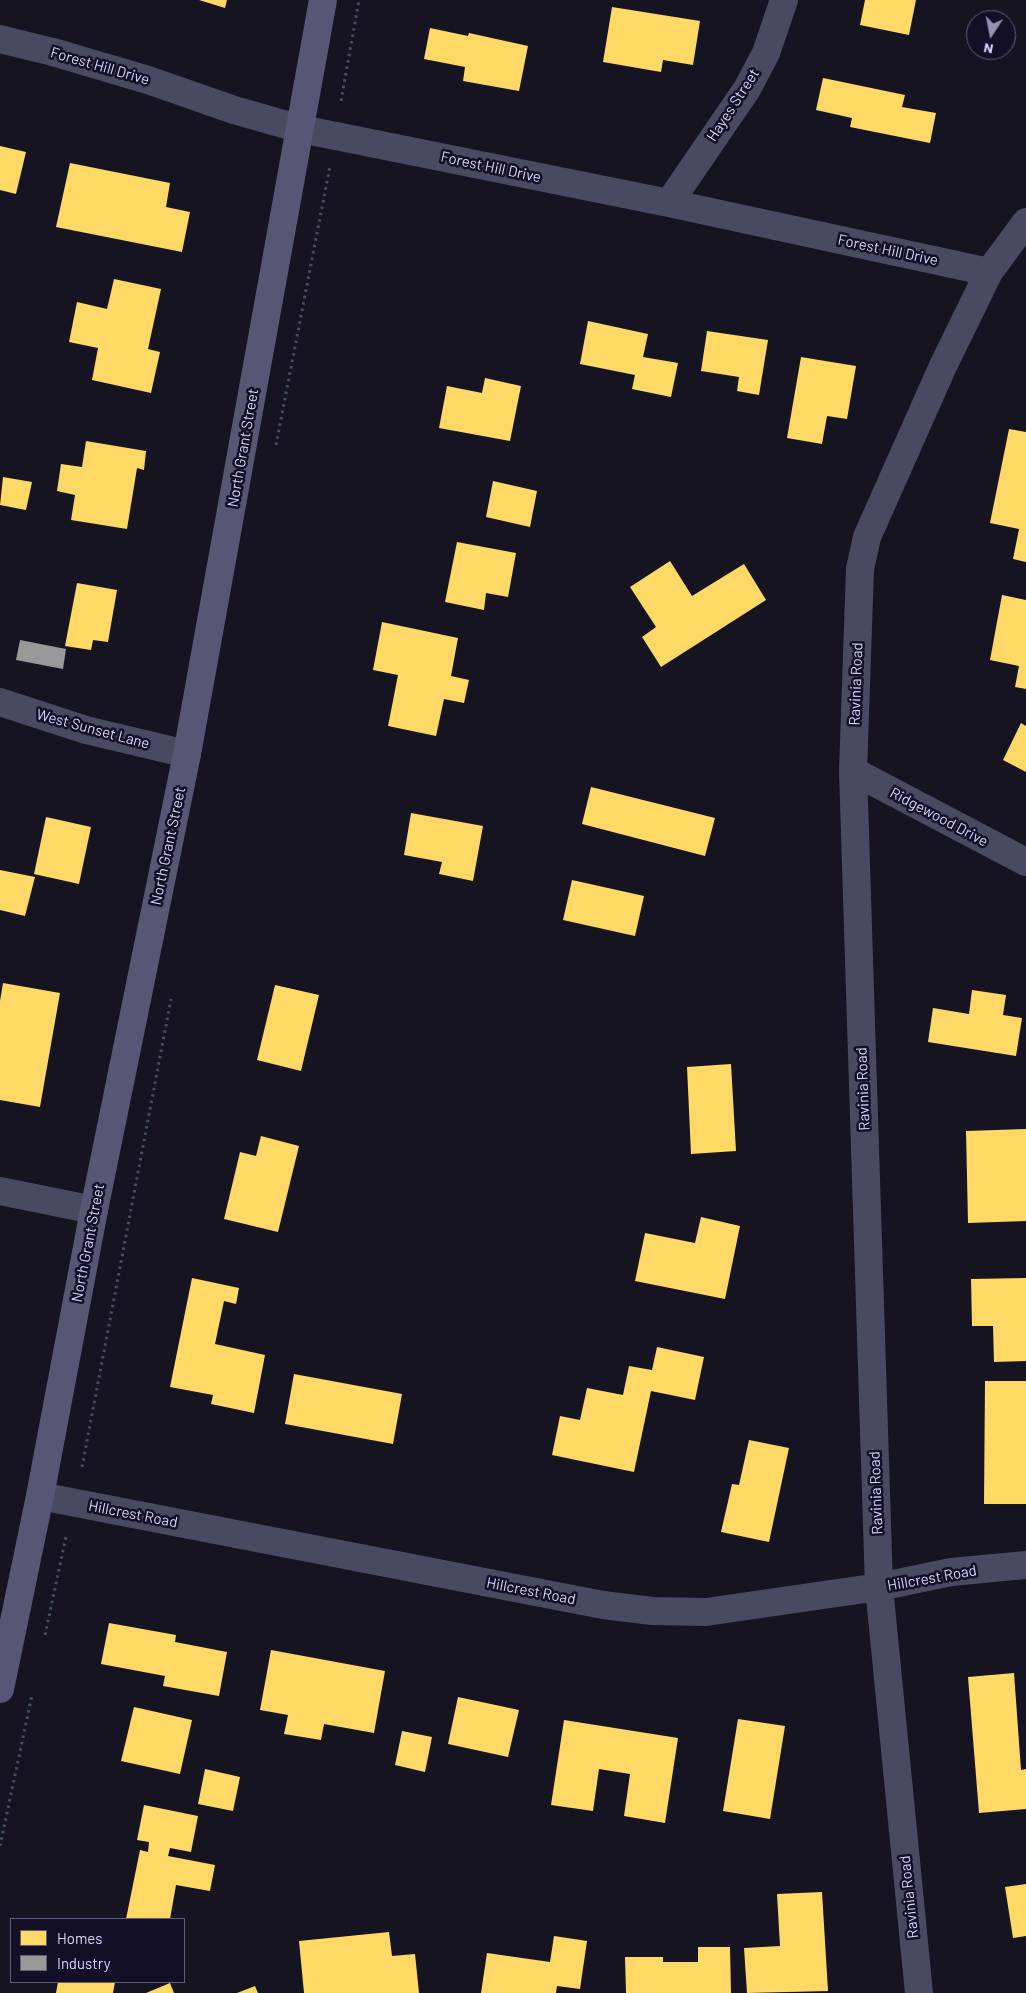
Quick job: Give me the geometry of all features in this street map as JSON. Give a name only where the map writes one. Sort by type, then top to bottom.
[{"type":"street","name":"North Grant Street","points":[[0,1689],[40,1496],[94,1210],[187,754],[323,0]]},
{"type":"street","name":"Hayes Street","points":[[668,203],[747,89],[766,53],[784,0]]},
{"type":"street","name":"Forest Hill Drive","points":[[0,39],[53,52],[148,80],[234,110],[301,128],[668,203],[989,272]]},
{"type":"street","name":"Ravinia Road","points":[[919,1993],[879,1587],[852,771],[860,569],[867,537],[943,366],[989,272],[1026,222]]},
{"type":"street","name":"West Sunset Lane","points":[[0,702],[86,730],[187,754]]},
{"type":"street","name":"Ridgewood Drive","points":[[852,771],[1026,862]]},
{"type":"street","points":[[0,1191],[94,1210]]},
{"type":"street","name":"Hillcrest Road","points":[[40,1496],[603,1604],[652,1611],[706,1612],[879,1587],[951,1572],[1026,1565]]},
{"type":"path","points":[[341,101],[358,0]]},
{"type":"building: Homes","points":[[199,0],[227,0],[225,8]]},
{"type":"building: Homes","points":[[865,0],[916,0],[909,35],[860,25]]},
{"type":"building: Homes","points":[[612,7],[700,21],[693,65],[663,60],[661,72],[603,62]]},
{"type":"building: Homes","points":[[430,28],[468,36],[469,33],[528,46],[519,91],[463,81],[465,67],[424,59]]},
{"type":"building: Homes","points":[[823,78],[905,95],[902,107],[936,113],[930,143],[850,127],[852,118],[816,110]]},
{"type":"building: Homes","points":[[0,146],[26,152],[16,194],[0,190]]},
{"type":"building: Homes","points":[[70,163],[170,183],[166,207],[190,212],[182,252],[56,227]]},
{"type":"building: Homes","points":[[114,279],[161,289],[148,349],[160,352],[151,393],[92,380],[98,348],[69,342],[77,302],[107,309]]},
{"type":"building: Homes","points":[[588,321],[648,334],[643,357],[678,363],[671,397],[632,389],[635,375],[580,364]]},
{"type":"building: Homes","points":[[707,331],[768,340],[759,395],[737,391],[739,377],[701,371]]},
{"type":"building: Homes","points":[[801,357],[856,366],[847,419],[827,416],[822,444],[787,438]]},
{"type":"building: Homes","points":[[485,378],[521,386],[510,441],[439,428],[447,386],[482,393]]},
{"type":"building: Homes","points":[[1009,429],[1026,432],[1026,562],[1013,559],[1019,529],[990,523]]},
{"type":"building: Homes","points":[[86,441],[146,451],[144,470],[137,468],[127,529],[71,520],[75,495],[57,491],[61,464],[82,467]]},
{"type":"building: Homes","points":[[3,477],[32,482],[26,510],[0,505]]},
{"type":"building: Homes","points":[[493,481],[537,491],[530,527],[486,517]]},
{"type":"building: Homes","points":[[457,542],[516,553],[508,597],[486,593],[484,610],[445,602]]},
{"type":"building: Homes","points":[[670,561],[692,596],[744,564],[766,600],[661,667],[642,637],[656,627],[630,587]]},
{"type":"building: Homes","points":[[77,583],[117,590],[108,642],[93,640],[91,650],[65,646]]},
{"type":"building: Homes","points":[[1002,595],[1026,600],[1026,689],[1015,687],[1019,666],[990,660]]},
{"type":"building: Homes","points":[[382,622],[458,638],[451,676],[469,680],[464,703],[444,699],[436,736],[388,726],[398,675],[373,670]]},
{"type":"building: Homes","points":[[1021,723],[1026,726],[1026,772],[1003,760]]},
{"type":"building: Homes","points":[[591,787],[715,818],[705,856],[582,824]]},
{"type":"building: Homes","points":[[411,813],[483,826],[473,881],[439,874],[442,862],[404,855]]},
{"type":"building: Homes","points":[[46,817],[91,827],[79,884],[34,874]]},
{"type":"building: Homes","points":[[0,870],[35,877],[25,916],[0,910]]},
{"type":"building: Homes","points":[[572,880],[644,896],[635,936],[563,920]]},
{"type":"building: Homes","points":[[3,983],[60,993],[40,1107],[0,1100],[0,1001]]},
{"type":"building: Homes","points":[[275,985],[319,995],[301,1071],[257,1060]]},
{"type":"building: Homes","points":[[972,990],[1006,995],[1003,1015],[1022,1018],[1016,1056],[928,1042],[933,1008],[969,1014]]},
{"type":"building: Homes","points":[[731,1064],[736,1151],[691,1154],[687,1067]]},
{"type":"building: Homes","points":[[1026,1129],[1026,1221],[968,1223],[966,1131]]},
{"type":"building: Homes","points":[[261,1136],[299,1146],[278,1232],[224,1219],[240,1152],[256,1156]]},
{"type":"building: Homes","points":[[701,1217],[740,1226],[725,1299],[635,1281],[645,1233],[695,1243]]},
{"type":"building: Homes","points":[[192,1278],[239,1288],[236,1304],[224,1301],[215,1344],[265,1355],[254,1413],[211,1404],[213,1395],[170,1387]]},
{"type":"building: Homes","points":[[1026,1278],[1026,1361],[994,1362],[993,1326],[972,1326],[971,1279]]},
{"type":"building: Homes","points":[[657,1347],[704,1357],[695,1400],[651,1391],[634,1472],[552,1455],[560,1416],[580,1420],[587,1388],[623,1395],[629,1366],[652,1370]]},
{"type":"building: Homes","points":[[294,1374],[402,1394],[393,1444],[285,1424]]},
{"type":"building: Homes","points":[[985,1381],[1026,1381],[1026,1504],[984,1504]]},
{"type":"building: Homes","points":[[749,1440],[789,1448],[769,1542],[721,1532],[732,1484],[739,1485]]},
{"type":"building: Homes","points":[[109,1623],[176,1635],[175,1642],[227,1652],[219,1696],[163,1686],[165,1676],[101,1664]]},
{"type":"building: Homes","points":[[271,1650],[385,1671],[374,1733],[324,1724],[321,1740],[284,1734],[288,1715],[260,1710]]},
{"type":"building: Homes","points":[[1014,1673],[1021,1770],[1026,1769],[1026,1809],[979,1813],[968,1677]]},
{"type":"building: Homes","points":[[458,1697],[519,1710],[508,1757],[448,1744]]},
{"type":"building: Homes","points":[[134,1707],[192,1720],[180,1774],[121,1761]]},
{"type":"building: Homes","points":[[738,1719],[785,1726],[770,1819],[723,1811]]},
{"type":"building: Homes","points":[[564,1720],[678,1738],[665,1823],[624,1816],[630,1774],[599,1769],[593,1811],[551,1805]]},
{"type":"building: Homes","points":[[402,1731],[432,1737],[425,1772],[395,1765]]},
{"type":"building: Homes","points":[[205,1769],[240,1777],[233,1811],[198,1804]]},
{"type":"building: Homes","points":[[144,1805],[198,1816],[191,1852],[170,1848],[168,1856],[215,1865],[210,1891],[176,1885],[170,1918],[126,1918],[140,1850],[148,1852],[149,1842],[137,1840]]},
{"type":"building: Homes","points":[[1026,1884],[1026,1936],[1013,1938],[1005,1887]]},
{"type":"building: Homes","points":[[822,1892],[828,1991],[747,1993],[744,1948],[780,1946],[777,1894]]},
{"type":"building: Homes","points":[[389,1932],[392,1956],[415,1954],[419,1993],[304,1993],[299,1941]]},
{"type":"building: Homes","points":[[554,1936],[587,1941],[580,1989],[557,1986],[556,1993],[481,1993],[487,1953],[550,1962]]},
{"type":"building: Homes","points":[[698,1947],[730,1947],[731,1993],[626,1993],[625,1957],[663,1957],[663,1962],[698,1962]]},
{"type":"building: Homes","points":[[58,1983],[115,1983],[113,1993],[56,1993]]},
{"type":"building: Homes","points":[[170,1983],[174,1993],[146,1993]]},
{"type":"building: Homes","points":[[255,1986],[258,1993],[237,1993]]},
{"type":"building: Industry","points":[[20,640],[66,649],[63,669],[16,660]]}]
